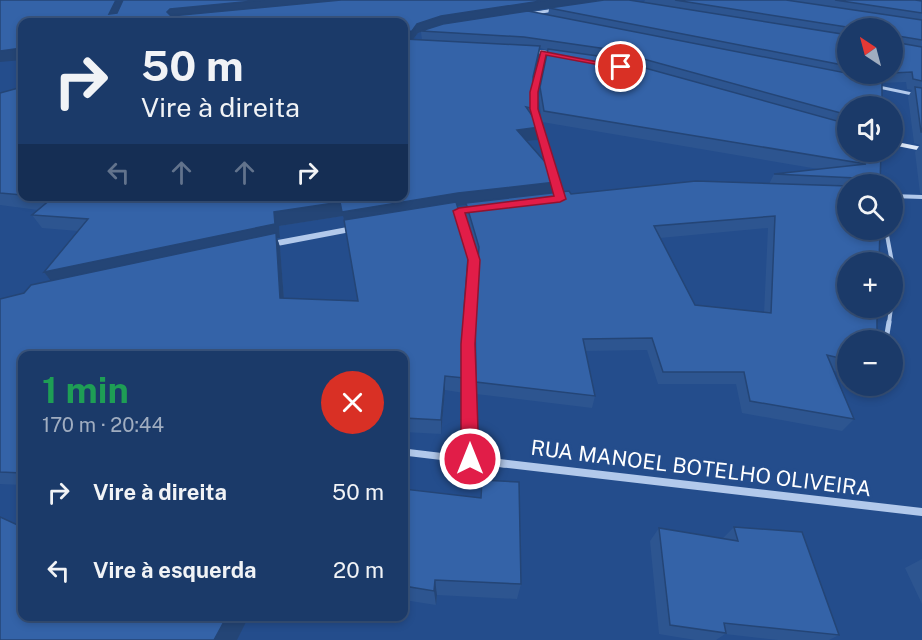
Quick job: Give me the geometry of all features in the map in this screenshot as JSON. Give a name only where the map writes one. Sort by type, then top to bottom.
[{"type":"main road","points":[[513,50],[576,57]]},
{"type":"main road","points":[[903,145],[922,149]]},
{"type":"street","points":[[535,17],[523,15],[561,9]]},
{"type":"street","points":[[543,53],[534,92],[534,109],[556,199],[572,198]]},
{"type":"street","points":[[863,84],[922,96]]},
{"type":"street","points":[[903,196],[922,197]]},
{"type":"street","points":[[439,214],[491,207]]},
{"type":"street","points":[[459,211],[474,260],[468,344],[470,459]]},
{"type":"street","points":[[262,245],[364,226]]},
{"type":"street","name":"RUA MANOEL BOTELHO OLIVEIRA","points":[[408,453],[922,512]]},
{"type":"building","points":[[0,0],[116,0],[109,14],[117,13],[123,0],[264,0],[170,9],[167,12],[171,16],[341,0],[547,0],[441,16],[417,24],[412,31],[408,32],[408,18],[18,18],[18,49],[0,51]]},
{"type":"building","points":[[604,0],[629,0],[837,33],[837,64],[549,8]]},
{"type":"building","points":[[675,0],[786,0],[922,20],[922,40],[903,37],[903,18],[837,18],[837,25]]},
{"type":"building","points":[[835,0],[922,1],[922,13]]},
{"type":"building","points":[[528,11],[837,71],[837,84],[882,84],[882,96],[837,96],[837,112],[607,49],[524,37],[421,31],[443,24]]},
{"type":"building","points":[[408,39],[540,46],[533,77],[535,109],[526,107],[540,127],[517,130],[553,171],[556,182],[458,193],[342,212],[340,202],[274,212],[275,224],[44,272],[88,219],[32,215],[49,201],[408,201]]},
{"type":"building","points":[[903,44],[922,47],[922,81],[913,79],[912,72],[903,72]]},
{"type":"building","points":[[548,49],[605,57],[837,121],[837,159],[544,111],[540,87]]},
{"type":"building","points":[[915,87],[922,88],[922,132],[921,132]]},
{"type":"building","points":[[18,88],[18,195],[0,193],[0,93]]},
{"type":"building","points":[[854,162],[881,162],[880,174],[837,174],[837,177],[774,174],[866,164]]},
{"type":"building","points":[[696,181],[837,186],[837,240],[880,240],[879,252],[837,252],[837,318],[877,318],[877,330],[837,330],[837,357],[827,355],[837,379],[837,396],[844,396],[854,419],[750,401],[744,372],[663,372],[652,338],[583,339],[595,396],[476,382],[475,306],[479,247],[466,203],[569,191],[571,194]],"holes":[[[775,216],[771,313],[695,305],[654,226]]]},
{"type":"building","points":[[456,202],[469,245],[464,308],[464,378],[445,376],[441,420],[408,418],[408,351],[18,351],[18,473],[0,472],[0,299],[24,293],[31,285],[276,233],[280,298],[358,301],[344,220]]},
{"type":"building","points":[[482,480],[519,482],[521,584],[435,580],[434,591],[408,587],[408,489],[481,498]]},
{"type":"building","points":[[0,517],[18,525],[18,621],[224,621],[214,640],[0,640]]},
{"type":"building","points":[[734,527],[802,532],[839,635],[724,623],[726,633],[670,625],[659,528],[738,541]]},
{"type":"route","points":[[470,459],[468,344],[474,260],[459,211],[560,199],[534,109],[534,92],[543,53],[621,67]]}]
